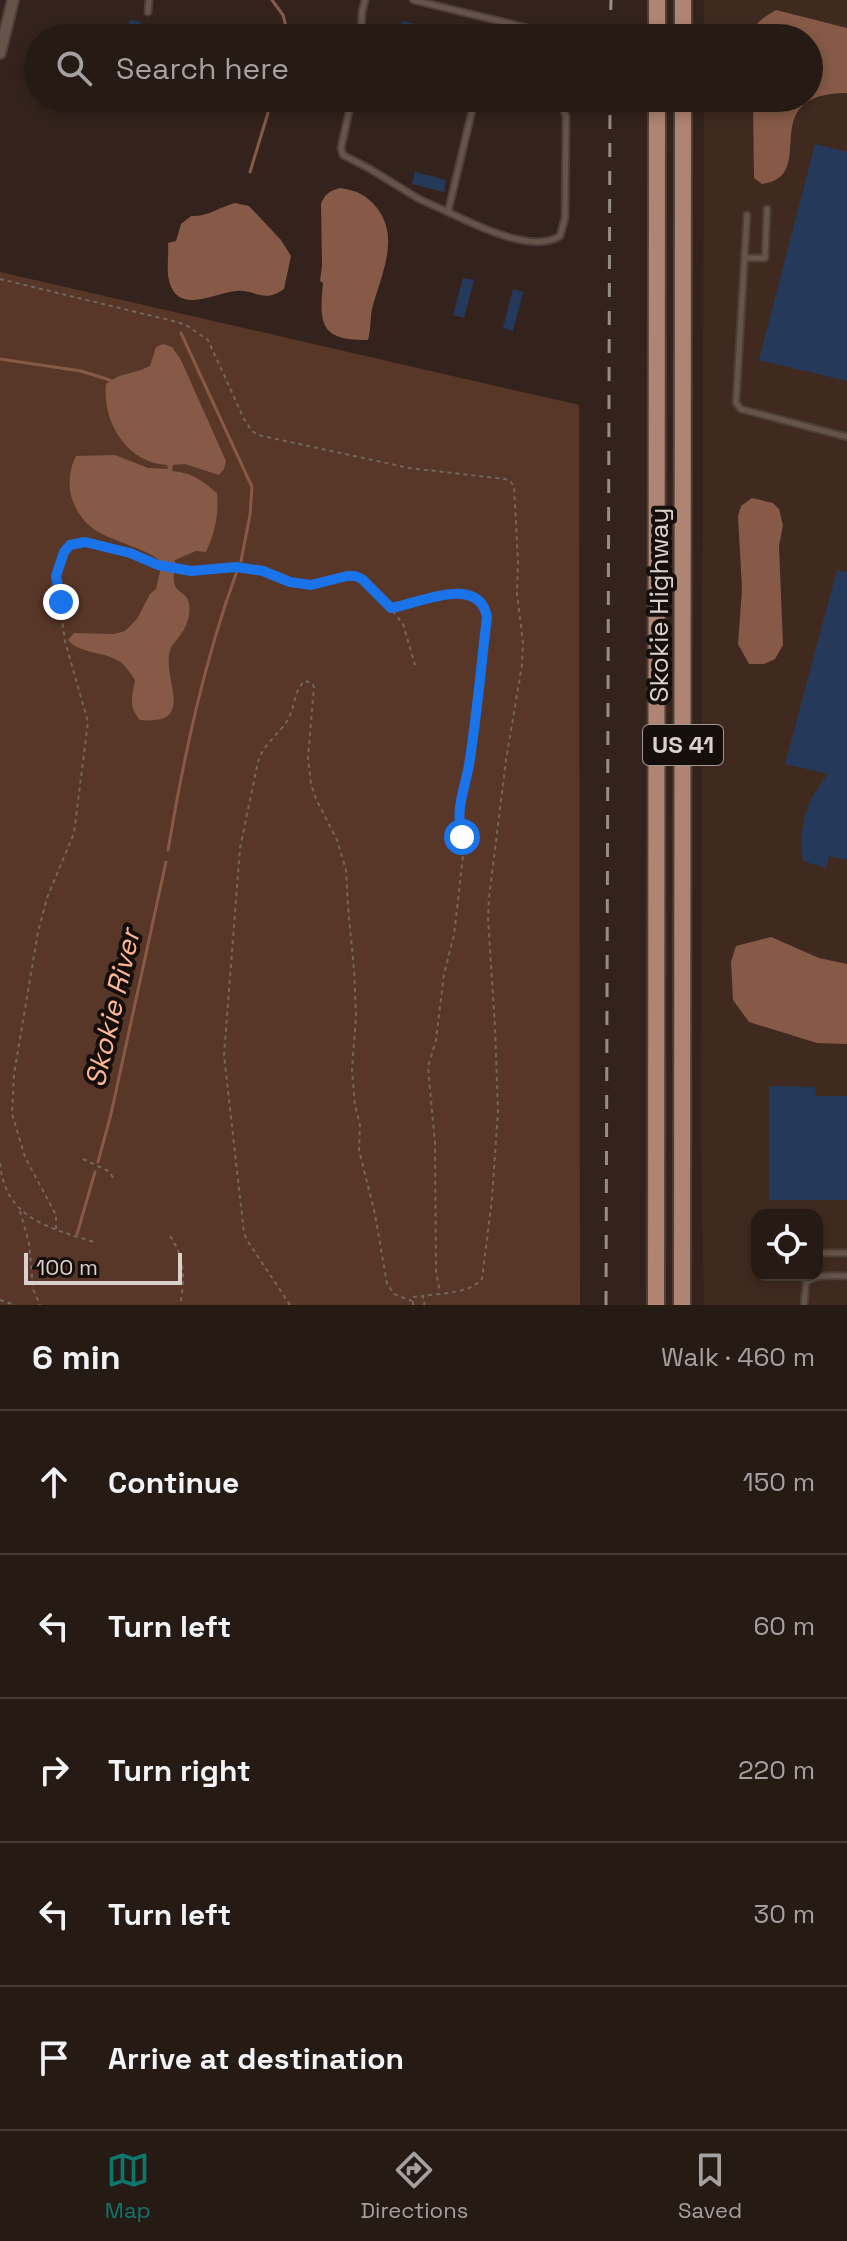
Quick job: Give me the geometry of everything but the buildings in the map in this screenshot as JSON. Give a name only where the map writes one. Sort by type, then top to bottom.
[{"type":"highway","points":[[657,0],[657,24]]},
{"type":"highway","points":[[683,0],[683,24]]},
{"type":"highway","name":"Skokie Highway","points":[[656,1305],[657,112]]},
{"type":"highway","name":"Skokie Highway","points":[[682,1305],[683,112]]},
{"type":"street","points":[[0,53],[13,0]]},
{"type":"lane","points":[[148,12],[149,0]]},
{"type":"lane","points":[[362,24],[365,0]]},
{"type":"lane","points":[[413,0],[511,24]]},
{"type":"lane","points":[[349,112],[341,148],[343,155],[419,199],[498,234],[546,243],[560,236],[565,218],[564,112]]},
{"type":"lane","points":[[448,212],[472,112]]},
{"type":"lane","points":[[745,258],[765,258],[767,209]]},
{"type":"lane","points":[[747,215],[736,403],[741,409],[847,437]]},
{"type":"lane","points":[[823,1253],[847,1253]]},
{"type":"lane","points":[[804,1305],[806,1283],[811,1279],[818,1276],[847,1276]]},
{"type":"path","points":[[0,279],[173,321],[200,332],[214,348],[244,419],[258,435],[409,468],[505,479],[514,486],[517,594],[523,643],[489,898],[498,1111],[482,1279],[468,1288],[413,1297],[412,1303],[394,1294],[387,1284],[375,1214],[359,1150],[360,1125],[352,1070],[356,1001],[346,870],[337,840],[311,784],[308,757],[314,687],[305,681],[299,686],[288,720],[262,752],[258,762],[240,848],[224,1055],[244,1233],[290,1305]]},
{"type":"path","points":[[56,1229],[56,1215],[25,1157],[12,1114],[14,1074],[38,932],[47,898],[74,833],[88,722],[67,654],[56,576],[64,552],[70,545],[85,542],[178,569],[199,571],[236,567],[263,571],[290,582],[311,585],[355,576],[362,579],[403,624],[415,665]]},
{"type":"path","points":[[391,608],[455,593],[478,600],[487,617],[469,766],[458,811],[463,856],[454,935],[428,1067],[435,1144],[436,1272],[441,1293]]},
{"type":"path","points":[[83,1159],[108,1171],[115,1180]]},
{"type":"path","points":[[0,1163],[3,1182],[20,1210],[29,1243],[31,1279],[40,1305]]},
{"type":"path","points":[[20,1210],[40,1224],[97,1243]]},
{"type":"path","points":[[170,1236],[181,1256],[183,1268],[180,1305]]},
{"type":"path","points":[[422,1296],[424,1305]]},
{"type":"path","points":[[0,1300],[15,1305]]},
{"type":"shaded area","points":[[704,0],[847,0],[847,1305],[704,1305],[701,1139],[704,112],[823,112],[823,24],[704,24]]},
{"type":"shaded area","points":[[776,10],[847,28],[847,93],[823,96],[823,24],[757,24]]},
{"type":"shaded area","points":[[753,112],[799,112],[794,120],[787,167],[779,178],[762,184],[754,178]]},
{"type":"shaded area","points":[[340,188],[365,196],[377,208],[387,232],[386,258],[372,309],[368,340],[340,337],[326,327],[323,319],[321,204],[328,193]]},
{"type":"shaded area","points":[[235,203],[249,206],[281,240],[291,256],[284,289],[270,295],[236,291],[195,300],[178,296],[168,275],[168,243],[176,241],[181,224],[191,216]]},
{"type":"shaded area","points":[[0,272],[579,405],[580,1305],[0,1305]]},
{"type":"shaded area","points":[[163,344],[172,347],[181,360],[226,461],[219,475],[185,464],[173,465],[172,471],[186,473],[217,493],[217,516],[206,552],[196,551],[175,560],[174,582],[189,604],[189,618],[171,647],[173,707],[168,715],[158,720],[140,720],[132,706],[135,680],[125,666],[111,657],[78,648],[68,640],[74,633],[114,634],[125,631],[137,619],[156,589],[162,563],[150,554],[91,527],[77,511],[72,499],[70,478],[76,456],[115,455],[148,468],[168,469],[167,465],[153,463],[129,449],[113,426],[106,398],[106,384],[150,366],[156,347]]},
{"type":"shaded area","points":[[752,498],[773,503],[779,509],[783,525],[779,546],[783,645],[775,659],[764,664],[749,664],[738,644],[742,589],[738,516],[741,506]]},
{"type":"shaded area","points":[[771,937],[819,958],[847,964],[847,1044],[817,1043],[749,1022],[733,1000],[731,962],[736,946]]},
{"type":"waterway","name":"Skokie River","points":[[272,0],[285,24]]},
{"type":"waterway","name":"Skokie River","points":[[250,172],[268,112]]},
{"type":"waterway","name":"Skokie River","points":[[181,333],[252,487],[241,561]]},
{"type":"waterway","points":[[0,359],[81,371],[110,380]]},
{"type":"waterway","name":"Skokie River","points":[[168,850],[196,709],[237,571]]},
{"type":"waterway","name":"Skokie River","points":[[98,1162],[166,862]]},
{"type":"waterway","name":"Skokie River","points":[[77,1234],[95,1172]]},
{"type":"railway","points":[[610,24],[611,0]]},
{"type":"railway","points":[[606,1305],[610,112]]},
{"type":"route","points":[[61,602],[56,576],[58,566],[70,545],[85,542],[130,553],[143,561],[191,571],[236,567],[263,571],[290,582],[311,585],[355,576],[362,579],[391,608],[449,593],[465,594],[478,600],[483,603],[487,617],[469,766],[458,811],[462,837]]}]
